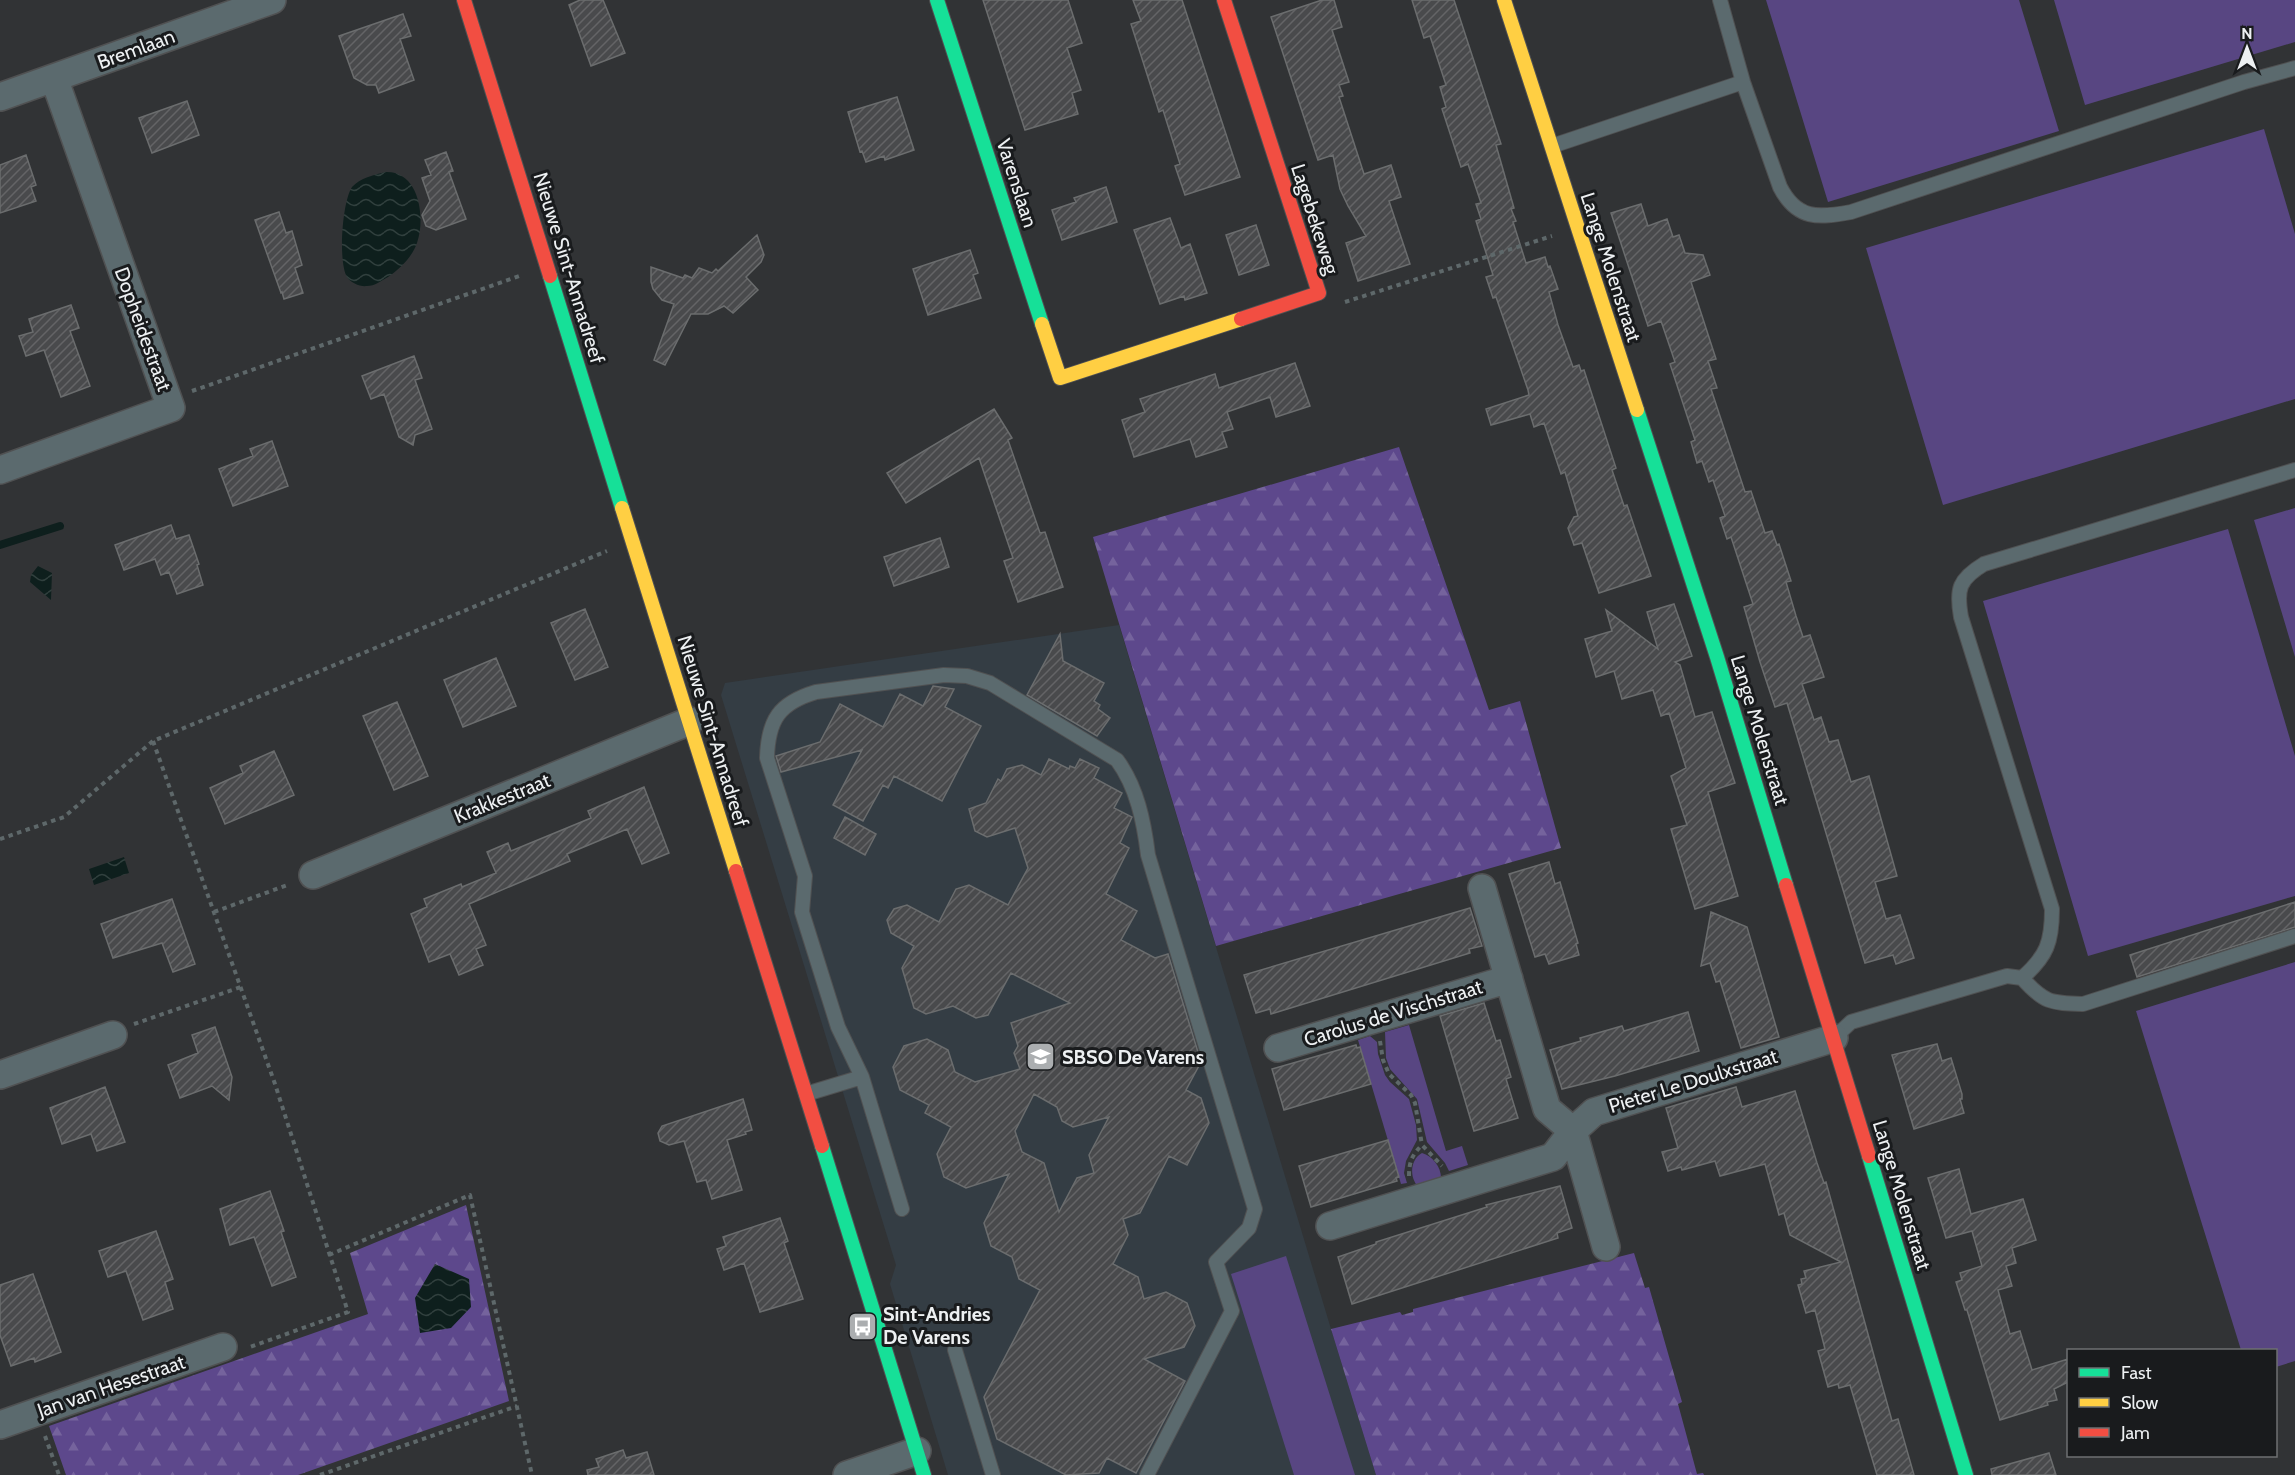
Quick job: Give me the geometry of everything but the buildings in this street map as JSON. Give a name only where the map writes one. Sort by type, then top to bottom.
[{"type":"street","name":"Bremlaan","points":[[0,97],[272,0]]},
{"type":"street","name":"Nieuwe Sint-Annadreef","points":[[464,0],[920,1463]]},
{"type":"street","name":"Varenslaan","points":[[936,0],[1060,378]]},
{"type":"street","name":"Lagebekeweg","points":[[1060,378],[1319,293],[1224,0]]},
{"type":"street","name":"Lange Molenstraat","points":[[1504,0],[1718,657],[1966,1475]]},
{"type":"street","name":"Dopheidestraat","points":[[0,470],[171,408],[54,78]]},
{"type":"street","name":"Krakkestraat","points":[[313,875],[690,721]]},
{"type":"street","name":"Carolus de Vischstraat","points":[[1482,888],[1547,1109],[1573,1131]]},
{"type":"street","name":"Carolus de Vischstraat","points":[[1278,1048],[1509,979]]},
{"type":"street","points":[[0,1075],[114,1035]]},
{"type":"street","name":"Pieter Le Doulxstraat","points":[[1330,1226],[1553,1157],[1573,1131],[1594,1112],[1834,1038]]},
{"type":"street","points":[[1573,1131],[1606,1246]]},
{"type":"street","name":"Jan van Hesestraat","points":[[0,1425],[223,1347]]},
{"type":"street","points":[[848,1475],[920,1463]]},
{"type":"lane","points":[[1720,0],[1743,82],[1780,187],[1788,203],[1816,217],[1851,212],[2244,82],[2295,68]]},
{"type":"lane","points":[[1552,146],[1743,82]]},
{"type":"lane","points":[[2022,978],[2036,966],[2048,949],[2052,933],[2052,909],[1961,617],[1958,600],[1961,583],[1970,572],[1984,564],[2295,470]]},
{"type":"lane","points":[[902,1209],[862,1077],[838,1027],[802,912],[805,876],[767,758],[768,739],[774,722],[783,708],[798,698],[816,692],[944,675],[968,676],[990,683],[1117,760],[1126,774],[1144,823],[1148,855],[1255,1209],[1248,1228],[1216,1262],[1232,1311],[1147,1475]]},
{"type":"lane","points":[[1834,1038],[1851,1022],[2007,976],[2022,978],[2038,996],[2056,1003],[2083,1004],[2295,936]]},
{"type":"lane","points":[[806,1094],[862,1077]]},
{"type":"lane","points":[[955,1350],[988,1474]]},
{"type":"path","points":[[1319,293],[1345,302],[1578,228]]},
{"type":"path","points":[[168,399],[548,266]]},
{"type":"path","points":[[0,839],[64,817],[153,741],[632,541]]},
{"type":"path","points":[[153,741],[275,1084],[348,1312],[244,1349],[223,1347]]},
{"type":"path","points":[[214,912],[313,875]]},
{"type":"path","points":[[114,1035],[125,1027],[241,987]]},
{"type":"path","points":[[1376,1017],[1383,1060],[1389,1074],[1411,1095],[1415,1103],[1422,1145]]},
{"type":"path","points":[[329,1255],[470,1195],[532,1475]]},
{"type":"path","points":[[320,1475],[517,1406]]},
{"type":"path","points":[[37,1412],[59,1475]]},
{"type":"shaded area","points":[[1766,0],[2019,0],[2059,131],[1828,202]]},
{"type":"shaded area","points":[[2054,0],[2295,0],[2295,42],[2085,105]]},
{"type":"shaded area","points":[[2264,129],[2295,234],[2295,399],[1943,505],[1866,248]]},
{"type":"shaded area","points":[[2295,508],[2295,657],[2254,520]]},
{"type":"shaded area","points":[[2228,529],[2295,756],[2295,896],[2088,956],[1983,601]]},
{"type":"shaded area","name":"SBSO De Varens","points":[[1119,625],[1376,1475],[948,1475],[890,1284],[896,1265],[721,695],[725,683]]},
{"type":"shaded area","points":[[2295,962],[2295,1361],[2277,1367],[2277,1349],[2241,1349],[2136,1011]]},
{"type":"shaded area","points":[[1409,1025],[1446,1151],[1462,1146],[1468,1165],[1449,1171],[1427,1142],[1417,1099],[1390,1069],[1386,1058],[1385,1032]]},
{"type":"shaded area","points":[[1370,1036],[1377,1042],[1378,1054],[1385,1075],[1409,1099],[1416,1125],[1417,1140],[1406,1161],[1404,1173],[1407,1183],[1401,1184],[1358,1040]]},
{"type":"shaded area","points":[[1422,1153],[1436,1163],[1441,1180],[1421,1189],[1414,1181],[1412,1171],[1415,1160]]},
{"type":"shaded area","points":[[1286,1256],[1355,1475],[1294,1475],[1231,1274]]},
{"type":"green space","points":[[1399,447],[1489,710],[1520,701],[1561,848],[1216,946],[1093,537]]},
{"type":"green space","points":[[466,1205],[509,1401],[298,1475],[66,1475],[49,1426],[368,1314],[350,1253]]},
{"type":"green space","points":[[1634,1253],[1645,1288],[1649,1287],[1682,1402],[1678,1404],[1697,1474],[1703,1473],[1704,1475],[1376,1475],[1331,1329],[1400,1312],[1402,1315],[1413,1312],[1413,1309]]},
{"type":"water","points":[[385,172],[397,173],[412,187],[420,209],[420,232],[415,248],[401,266],[378,283],[361,286],[353,283],[347,277],[344,269],[342,246],[346,205],[355,184],[367,177]]},
{"type":"water","points":[[38,566],[52,573],[51,600],[30,582],[31,575]]},
{"type":"water","points":[[124,857],[129,873],[94,885],[89,869]]},
{"type":"water","points":[[435,1264],[469,1279],[471,1307],[451,1328],[420,1333],[415,1298]]},
{"type":"waterway","points":[[0,545],[60,526]]},
{"type":"traffic: fast","points":[[937,0],[1042,324]]},
{"type":"traffic: fast","points":[[550,276],[622,508]]},
{"type":"traffic: fast","points":[[1637,410],[1717,657],[1786,885]]},
{"type":"traffic: fast","points":[[822,1146],[924,1475]]},
{"type":"traffic: fast","points":[[1869,1156],[1966,1475]]},
{"type":"traffic: slow","points":[[1504,0],[1637,410]]},
{"type":"traffic: slow","points":[[1042,324],[1060,378],[1241,319]]},
{"type":"traffic: slow","points":[[622,508],[736,871]]},
{"type":"traffic: jam","points":[[464,0],[550,276]]},
{"type":"traffic: jam","points":[[1224,0],[1319,293],[1241,319]]},
{"type":"traffic: jam","points":[[736,871],[822,1146]]},
{"type":"traffic: jam","points":[[1786,885],[1869,1156]]},
{"type":"place","name":"SBSO De Varens","points":[[1041,1057]]},
{"type":"place","name":"Sint-Andries De Varens","points":[[862,1326]]}]
